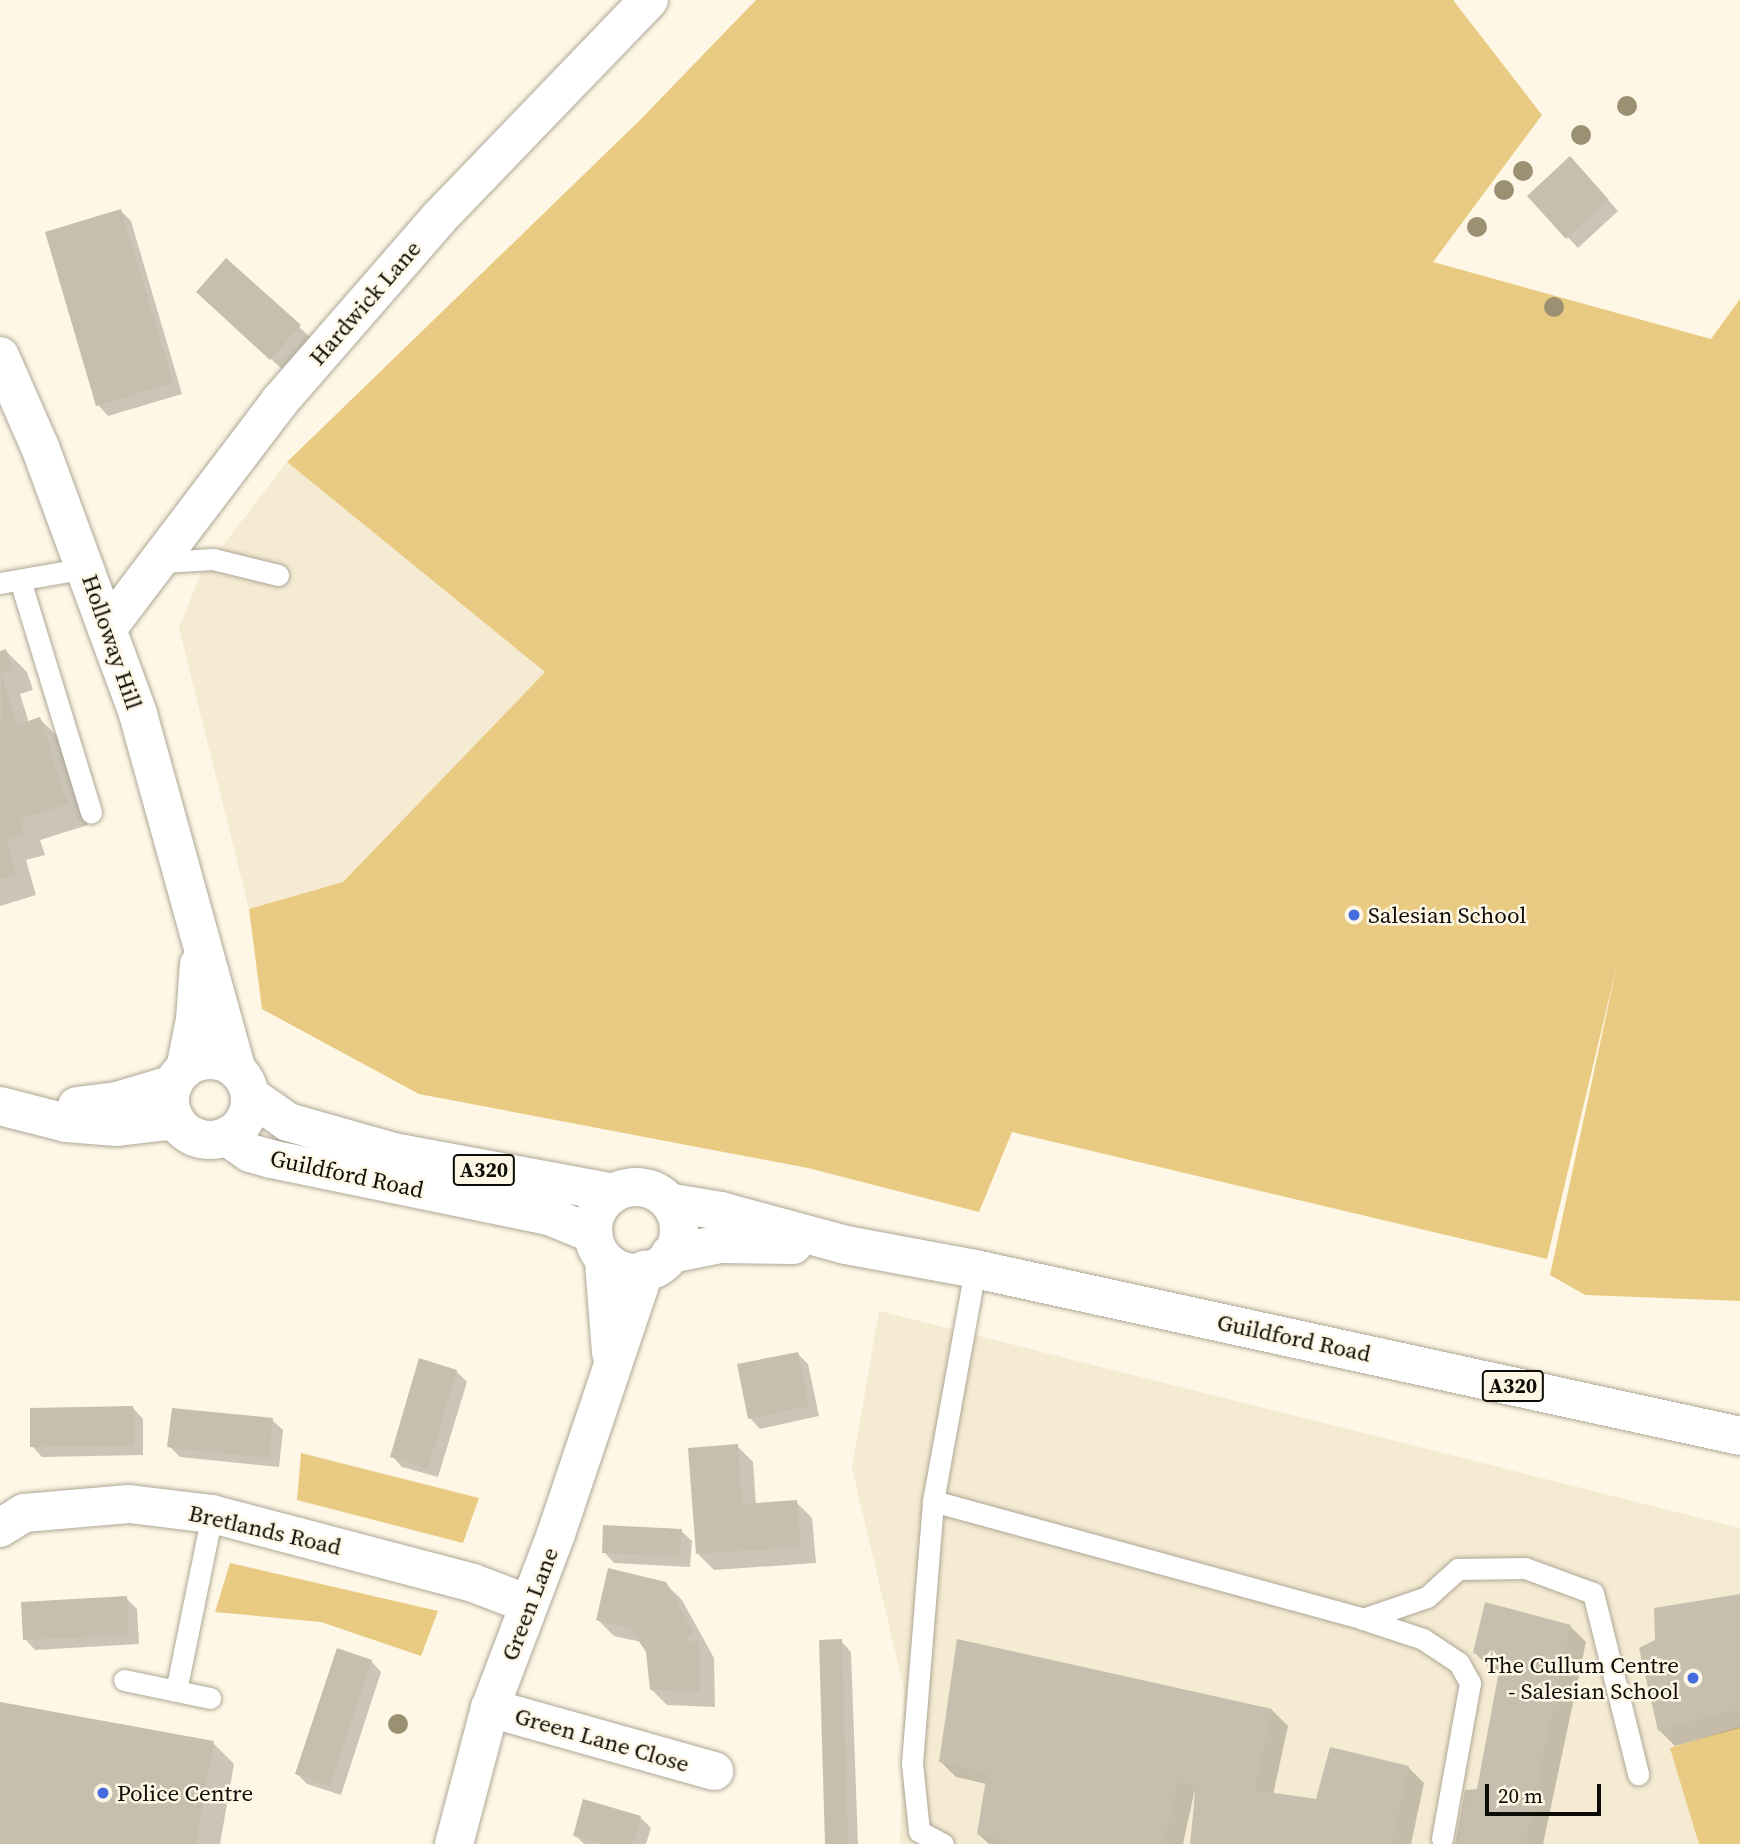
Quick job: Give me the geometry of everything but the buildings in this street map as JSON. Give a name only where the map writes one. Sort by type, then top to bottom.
[{"type":"main road","name":"Hardwick Lane","points":[[107,629],[162,562],[280,401],[429,229],[649,0]]},
{"type":"main road","name":"Holloway Hill","points":[[0,356],[86,568],[138,714],[244,1083]]},
{"type":"main road","name":"Holloway Hill","points":[[178,1091],[195,1020],[201,935]]},
{"type":"main road","name":"A320","points":[[0,1106],[66,1123],[117,1127],[178,1091],[211,1060],[244,1083]]},
{"type":"main road","points":[[227,1137],[244,1122],[244,1083]]},
{"type":"main road","name":"Guildford Road","points":[[244,1083],[288,1122],[393,1152],[614,1193]]},
{"type":"main road","name":"A320","points":[[178,1091],[195,1137],[227,1137]]},
{"type":"main road","name":"Guildford Road","points":[[227,1137],[250,1153],[271,1159],[549,1216],[599,1248]]},
{"type":"main road","name":"A320","points":[[614,1193],[650,1189],[673,1203]]},
{"type":"main road","points":[[599,1248],[599,1208],[614,1193]]},
{"type":"main road","points":[[657,1262],[679,1225],[673,1203]]},
{"type":"main road","name":"Guildford Road","points":[[673,1203],[722,1211],[846,1245],[975,1269],[1740,1436]]},
{"type":"main road","name":"Guildford Road","points":[[657,1262],[720,1244],[846,1245]]},
{"type":"main road","name":"A320","points":[[599,1248],[619,1270],[657,1262]]},
{"type":"main road","name":"Green Lane","points":[[599,1248],[612,1366]]},
{"type":"main road","name":"Green Lane","points":[[454,1844],[490,1708],[612,1366],[657,1262]]},
{"type":"main road","name":"Bretlands Road","points":[[0,1528],[24,1513],[129,1504],[212,1514],[473,1583],[528,1604]]},
{"type":"main road","name":"Green Lane Close","points":[[490,1708],[714,1771]]},
{"type":"lane","points":[[162,562],[213,559],[278,575]]},
{"type":"lane","points":[[86,568],[10,582],[91,812]]},
{"type":"lane","points":[[943,1844],[919,1831],[912,1763],[933,1501],[975,1269]]},
{"type":"lane","points":[[933,1501],[1363,1619],[1423,1639],[1460,1663],[1470,1683],[1442,1838]]},
{"type":"lane","points":[[176,1690],[212,1514]]},
{"type":"lane","points":[[1363,1619],[1427,1597],[1458,1569],[1525,1568],[1593,1593],[1638,1774]]},
{"type":"lane","points":[[124,1680],[210,1698]]},
{"type":"shaded area","points":[[756,0],[1453,0],[1542,115],[1433,262],[1711,339],[1740,299],[1740,1301],[1585,1295],[1550,1275],[1617,965],[1547,1259],[1012,1132],[979,1212],[808,1168],[419,1094],[262,1009],[249,909],[343,882],[545,672],[287,462],[639,121]]},
{"type":"shaded area","points":[[287,462],[545,672],[343,882],[249,909],[179,628],[200,575]]},
{"type":"shaded area","points":[[879,1311],[1740,1528],[1740,1844],[900,1844],[904,1689],[852,1468]]},
{"type":"shaded area","points":[[301,1453],[479,1498],[463,1543],[297,1500]]},
{"type":"shaded area","points":[[230,1563],[438,1611],[421,1656],[321,1622],[215,1612]]},
{"type":"shaded area","points":[[1740,1727],[1740,1844],[1699,1844],[1670,1748]]},
{"type":"place","name":"Salesian School","points":[[1354,915]]},
{"type":"place","name":"The Cullum Centre - Salesian School","points":[[1693,1678]]},
{"type":"place","name":"Police Centre","points":[[103,1793]]}]
